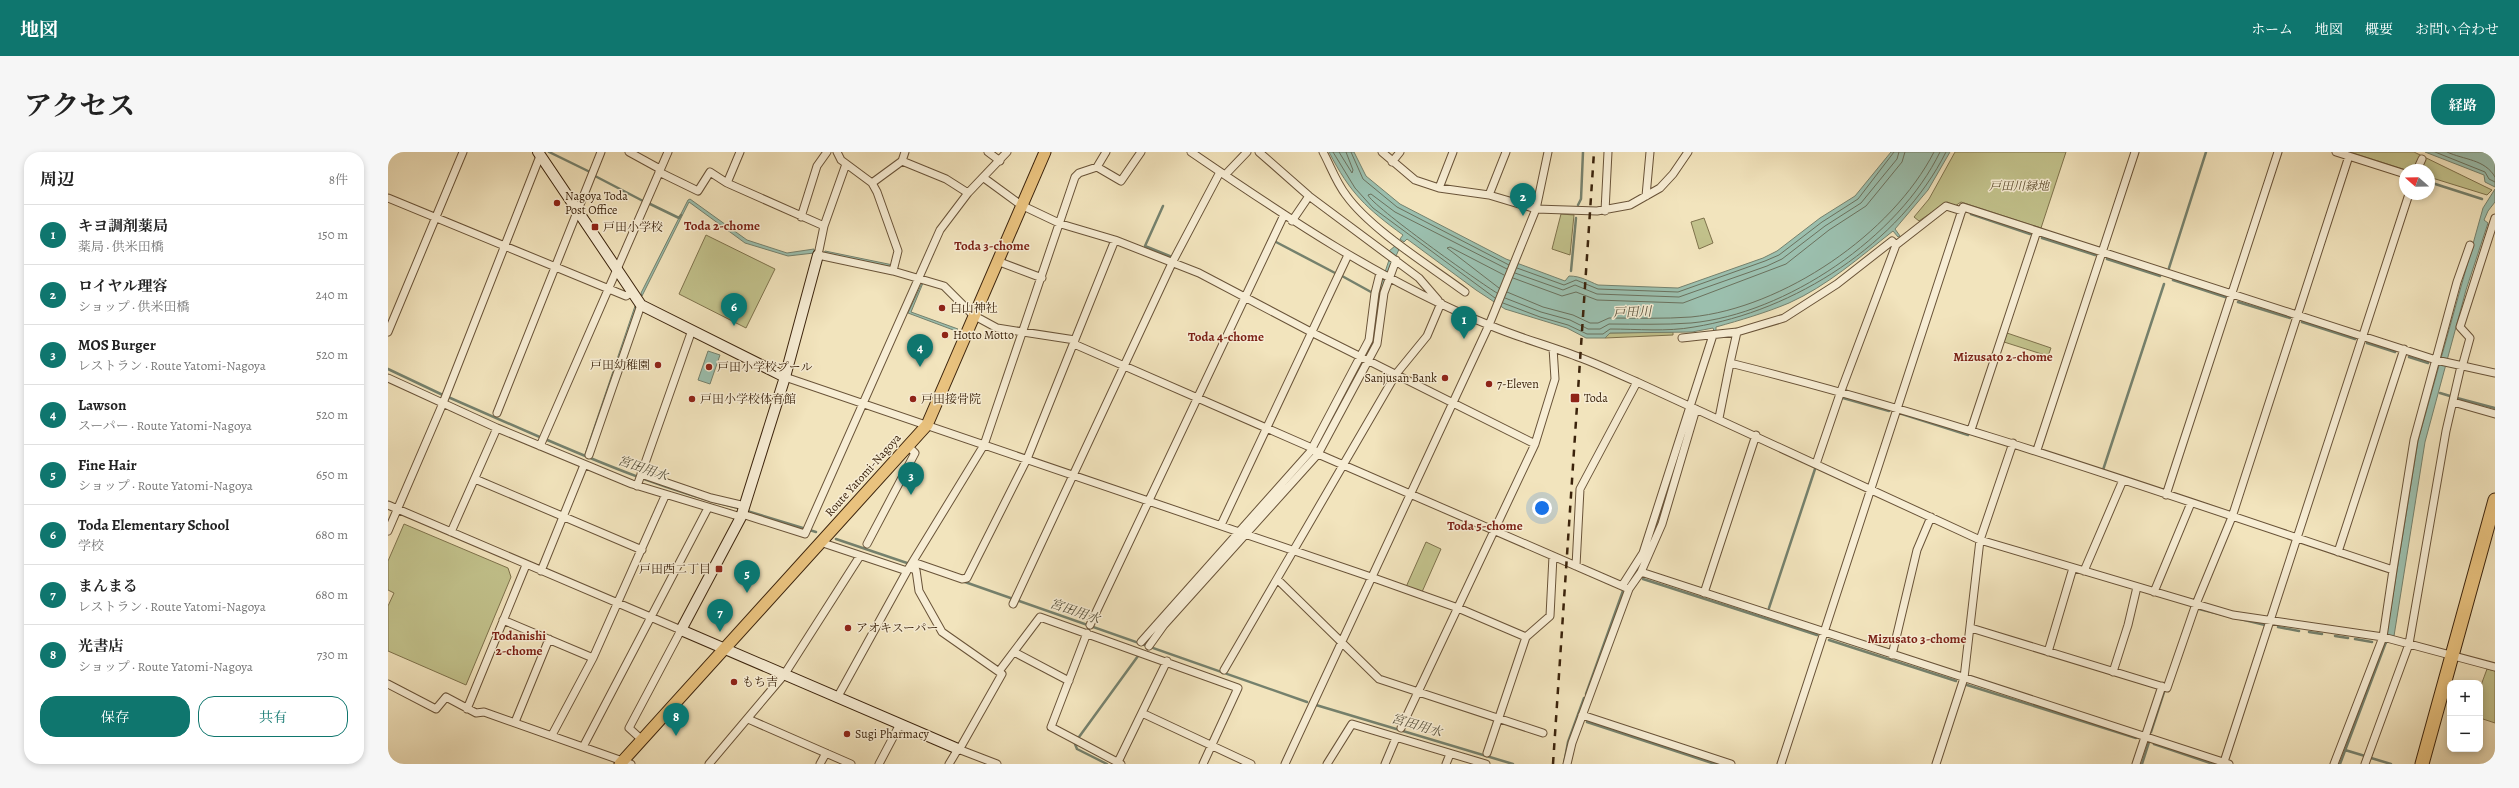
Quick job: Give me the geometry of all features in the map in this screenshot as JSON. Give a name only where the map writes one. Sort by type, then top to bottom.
[{"type":"highway","points":[[2422,764],[2495,500]]},
{"type":"main road","name":"Route Yatomi-Nagoya","points":[[624,763],[641,739],[927,425],[973,315],[1045,152]]},
{"type":"street","points":[[388,332],[463,152]]},
{"type":"street","points":[[497,413],[601,152]]},
{"type":"street","points":[[629,152],[698,190],[710,172],[727,182],[801,217],[824,226]]},
{"type":"street","points":[[540,446],[607,288],[668,152]]},
{"type":"street","points":[[727,182],[740,152]]},
{"type":"street","points":[[801,217],[817,166],[827,152]]},
{"type":"street","points":[[837,152],[846,164],[872,182],[898,251],[893,271]]},
{"type":"street","points":[[872,182],[902,161],[905,152]]},
{"type":"street","points":[[988,152],[1000,161]]},
{"type":"street","points":[[388,387],[390,378],[497,428],[584,465],[711,498],[743,513],[805,534],[920,279],[940,230],[968,193],[984,178],[1007,152]]},
{"type":"street","points":[[837,698],[910,566],[984,445],[1061,224],[1075,177],[1079,173],[1097,167],[1106,152]]},
{"type":"street","points":[[1097,167],[1121,180],[1141,152]]},
{"type":"street","points":[[1191,152],[1292,221],[1388,277],[1489,326],[1554,348],[1719,418],[1980,540],[2233,615],[2270,622],[2387,638],[2495,667]]},
{"type":"street","points":[[1014,601],[1123,365],[1173,261],[1223,174],[1247,152]]},
{"type":"street","points":[[1259,152],[1309,196],[1419,278],[1441,303]]},
{"type":"street","points":[[1323,152],[1336,180],[1357,209],[1373,223],[1465,292]]},
{"type":"street","points":[[1382,152],[1392,162],[1416,180],[1439,188],[1489,195],[1536,209],[1605,211],[1630,205],[1660,188],[1673,174],[1688,152]]},
{"type":"street","points":[[1392,162],[1400,152]]},
{"type":"street","points":[[1439,188],[1453,152]]},
{"type":"street","points":[[1489,195],[1506,152]]},
{"type":"street","points":[[1285,764],[1496,310],[1536,209],[1548,152]]},
{"type":"street","points":[[1605,211],[1608,152]]},
{"type":"street","points":[[1646,196],[1650,152]]},
{"type":"street","points":[[2037,450],[2135,152]]},
{"type":"street","points":[[2166,494],[2278,152]]},
{"type":"street","points":[[2336,152],[2399,172]]},
{"type":"street","points":[[539,153],[641,305],[785,377],[1371,577],[1458,608],[1526,637]]},
{"type":"street","points":[[388,531],[443,403],[539,153]]},
{"type":"street","points":[[1971,628],[2167,688],[2196,604],[2232,517],[2349,156]]},
{"type":"street","points":[[2420,164],[2422,159]]},
{"type":"street","points":[[902,161],[946,179],[968,193]]},
{"type":"street","points":[[641,739],[629,728],[743,513],[785,377],[818,255],[824,226],[846,164]]},
{"type":"street","points":[[984,178],[1021,205],[1061,224],[1115,240],[1173,261],[1535,444]]},
{"type":"street","points":[[1292,221],[1309,196]]},
{"type":"street","points":[[388,198],[626,296],[632,292]]},
{"type":"street","points":[[1641,572],[2227,763],[2296,538],[2407,200]]},
{"type":"street","points":[[1816,464],[1841,391],[1896,245],[1946,206],[1962,211]]},
{"type":"street","points":[[1781,764],[1963,207],[2404,350],[2448,363],[2495,373]]},
{"type":"street","points":[[1090,625],[1284,215]]},
{"type":"street","points":[[2365,764],[2409,644],[2453,402],[2470,338],[2460,327],[2495,218]]},
{"type":"street","points":[[1972,430],[2037,231]]},
{"type":"street","points":[[820,542],[860,556],[910,566],[962,579],[967,578],[1027,459],[1115,240]]},
{"type":"street","points":[[1682,338],[1738,332],[1784,318],[1837,284],[1892,241],[1896,245]]},
{"type":"street","points":[[2334,764],[2387,638],[2393,570],[2414,440],[2470,245]]},
{"type":"street","points":[[818,255],[893,271],[944,286],[973,315],[997,328],[1074,342],[1312,448],[1318,454],[1345,464],[1630,589]]},
{"type":"street","points":[[1221,526],[1348,255]]},
{"type":"street","points":[[1149,646],[1164,625],[1247,535],[1318,454],[1369,360],[1379,337],[1384,293],[1388,277],[1396,260]]},
{"type":"street","points":[[997,261],[1042,278]]},
{"type":"street","points":[[1141,642],[1312,448],[1371,336],[1380,273]]},
{"type":"street","points":[[1224,670],[1396,374],[1427,336],[1441,303]]},
{"type":"street","points":[[589,455],[641,305]]},
{"type":"street","points":[[640,479],[692,330]]},
{"type":"street","points":[[1719,418],[1738,332]]},
{"type":"street","points":[[1567,764],[1582,715],[1630,589],[1641,572],[1662,524],[1712,335]]},
{"type":"street","points":[[1401,728],[1535,444],[1555,378],[1554,348]]},
{"type":"street","points":[[2338,552],[2404,350]]},
{"type":"street","points":[[1730,363],[1898,407],[2037,450],[2232,517],[2393,570]]},
{"type":"street","points":[[1576,566],[1580,489],[1636,382]]},
{"type":"street","points":[[2453,402],[2495,414]]},
{"type":"street","points":[[1622,586],[1644,553],[1693,408]]},
{"type":"street","points":[[451,532],[497,428]]},
{"type":"street","points":[[1704,593],[1756,435]]},
{"type":"street","points":[[1936,764],[1964,678],[1980,540],[2013,443]]},
{"type":"street","points":[[867,544],[915,453],[908,446]]},
{"type":"street","points":[[541,571],[584,465]]},
{"type":"street","points":[[475,479],[642,550]]},
{"type":"street","points":[[640,479],[665,496],[708,508],[743,513]]},
{"type":"street","points":[[2084,571],[2123,480]]},
{"type":"street","points":[[552,735],[593,658],[665,496]]},
{"type":"street","points":[[2154,592],[2191,503]]},
{"type":"street","points":[[388,505],[723,648],[899,726],[994,763]]},
{"type":"street","points":[[583,747],[708,508]]},
{"type":"street","points":[[1892,655],[1917,550],[1931,517]]},
{"type":"street","points":[[710,764],[784,675],[860,556]]},
{"type":"street","points":[[1486,753],[1526,637],[1550,616],[1553,556]]},
{"type":"street","points":[[467,709],[526,565]]},
{"type":"street","points":[[910,566],[916,570],[918,591],[942,632],[1000,670],[1002,674],[949,764]]},
{"type":"street","points":[[2048,652],[2073,568]]},
{"type":"street","points":[[1278,579],[1379,679],[1543,733]]},
{"type":"street","points":[[2113,672],[2137,587]]},
{"type":"street","points":[[1000,670],[1040,617],[1167,661],[1238,688],[1203,764]]},
{"type":"street","points":[[503,620],[593,658]]},
{"type":"street","points":[[1087,633],[1051,727],[1120,763],[1167,661]]},
{"type":"street","points":[[515,722],[549,639]]},
{"type":"street","points":[[1014,652],[1069,681]]},
{"type":"street","points":[[388,684],[402,693],[436,709],[446,697],[476,713],[484,712],[515,722],[624,763]]},
{"type":"street","points":[[2136,764],[2162,686]]},
{"type":"street","points":[[1142,713],[1251,764]]},
{"type":"street","points":[[1582,715],[1731,764]]},
{"type":"street","points":[[748,719],[851,764]]},
{"type":"street","points":[[1327,764],[1352,724],[1486,764]]},
{"type":"street","points":[[879,764],[899,726]]},
{"type":"street","points":[[1385,764],[1396,738]]},
{"type":"street","points":[[820,764],[826,753]]},
{"type":"street","points":[[1446,764],[1450,754]]},
{"type":"green space","name":"戸田川緑地","points":[[1955,152],[2066,152],[2041,228],[1961,202],[1955,206],[1947,202],[1919,221],[1914,217],[1929,199]]},
{"type":"green space","points":[[2350,152],[2414,152],[2492,190],[2487,195],[2435,179],[2435,164],[2399,164],[2399,168]]},
{"type":"green space","points":[[1561,214],[1574,215],[1570,255],[1552,249]]},
{"type":"green space","points":[[1704,218],[1713,243],[1699,249],[1691,222]]},
{"type":"green space","points":[[706,235],[775,269],[746,328],[679,294]]},
{"type":"green space","points":[[1673,332],[1673,335],[1605,338],[1610,333]]},
{"type":"green space","points":[[2007,333],[2051,348],[2048,356],[2004,342]]},
{"type":"green space","points":[[404,524],[508,568],[511,577],[466,685],[388,651],[388,606],[394,593],[388,590],[388,561]]},
{"type":"green space","points":[[1426,542],[1441,549],[1422,592],[1406,587]]},
{"type":"green space","points":[[2487,669],[2495,671],[2495,723],[2483,719],[2483,680]]},
{"type":"water","name":"戸田川","points":[[1329,152],[1354,152],[1366,176],[1400,204],[1506,259],[1565,281],[1569,276],[1573,276],[1598,285],[1678,288],[1763,258],[1777,251],[1820,218],[1855,196],[1891,152],[1950,152],[1928,190],[1895,229],[1900,236],[1898,237],[1893,231],[1830,280],[1803,296],[1771,310],[1716,327],[1716,331],[1714,331],[1713,328],[1692,332],[1610,333],[1605,338],[1586,338],[1567,328],[1505,309],[1476,290],[1407,239],[1404,242],[1400,239],[1403,235],[1360,199],[1344,178]]},
{"type":"water","points":[[2425,152],[2495,152],[2495,187],[2485,182],[2484,175]]},
{"type":"water","points":[[2495,189],[2495,202],[2488,211],[2484,220],[2488,223],[2466,290],[2425,442],[2394,636],[2385,645],[2418,441],[2483,208]]},
{"type":"water","points":[[690,199],[747,240],[787,253],[814,249],[814,253],[788,256],[745,243],[689,202],[642,296],[641,293],[688,200]]},
{"type":"water","points":[[1396,245],[1400,247],[1384,283],[1376,339],[1317,451],[1147,644],[1143,643],[1312,453],[1372,341],[1378,293],[1391,254],[1388,252]]},
{"type":"water","points":[[825,251],[893,265],[892,267],[824,253]]},
{"type":"water","points":[[922,283],[911,312],[958,329],[956,331],[908,313]]},
{"type":"water","points":[[635,306],[636,307],[587,455],[585,454]]},
{"type":"water","name":"戸田小学校プール","points":[[708,351],[720,355],[710,384],[698,380]]},
{"type":"waterway","points":[[549,152],[590,172]]},
{"type":"waterway","points":[[1578,205],[1581,199],[1583,152]]},
{"type":"waterway","points":[[2169,268],[2206,152]]},
{"type":"waterway","points":[[595,176],[643,201]]},
{"type":"waterway","points":[[2435,184],[2482,199]]},
{"type":"waterway","points":[[648,203],[679,218],[681,215]]},
{"type":"waterway","points":[[1163,206],[1145,246],[1172,257]]},
{"type":"waterway","points":[[1971,214],[2030,234]]},
{"type":"waterway","points":[[1571,271],[1576,218]]},
{"type":"waterway","points":[[2042,238],[2095,255]]},
{"type":"waterway","points":[[1276,242],[1337,274]]},
{"type":"waterway","points":[[2107,259],[2160,276]]},
{"type":"waterway","points":[[1342,276],[1371,292]]},
{"type":"waterway","points":[[2173,280],[2225,297]]},
{"type":"waterway","points":[[2103,470],[2164,284]]},
{"type":"waterway","points":[[2238,302],[2290,318]]},
{"type":"waterway","points":[[2302,322],[2355,339]]},
{"type":"waterway","points":[[2367,343],[2395,352]]},
{"type":"waterway","points":[[2409,357],[2428,363]]},
{"type":"waterway","name":"宮田用水","points":[[388,369],[445,396]]},
{"type":"waterway","points":[[2440,393],[2450,396]]},
{"type":"waterway","name":"宮田用水","points":[[448,397],[542,438]]},
{"type":"waterway","points":[[1843,398],[1889,411]]},
{"type":"waterway","points":[[2457,398],[2495,408]]},
{"type":"waterway","points":[[1902,414],[1968,435]]},
{"type":"waterway","name":"宮田用水","points":[[545,439],[664,486],[713,502],[738,508]]},
{"type":"waterway","points":[[1769,608],[1815,469]]},
{"type":"waterway","points":[[1650,542],[1666,494]]},
{"type":"waterway","name":"宮田用水","points":[[747,511],[816,532]]},
{"type":"waterway","name":"宮田用水","points":[[836,539],[910,564]]},
{"type":"waterway","points":[[1643,579],[1817,635]]},
{"type":"waterway","name":"宮田用水","points":[[962,581],[1307,702]]},
{"type":"waterway","points":[[1586,694],[1624,588]]},
{"type":"waterway","points":[[2199,609],[2265,625]]},
{"type":"waterway","points":[[2278,627],[2299,631]]},
{"type":"waterway","points":[[2309,632],[2322,634]]},
{"type":"waterway","points":[[2335,636],[2348,638]]},
{"type":"waterway","points":[[2355,639],[2372,642]]},
{"type":"waterway","points":[[1829,640],[1956,681]]},
{"type":"waterway","points":[[2340,764],[2386,642]]},
{"type":"waterway","points":[[1079,737],[1138,656]]},
{"type":"waterway","points":[[1967,685],[2136,738]]},
{"type":"waterway","points":[[2151,732],[2165,689]]},
{"type":"waterway","points":[[1564,764],[1568,742],[1584,698]]},
{"type":"waterway","name":"宮田用水","points":[[1316,705],[1513,764]]},
{"type":"waterway","points":[[1587,722],[1715,764]]},
{"type":"waterway","points":[[2142,764],[2149,742]]},
{"type":"waterway","points":[[1075,744],[1077,749],[1107,764]]},
{"type":"waterway","points":[[2154,744],[2213,764]]},
{"type":"waterway","points":[[2345,750],[2365,756]]},
{"type":"waterway","points":[[2371,758],[2391,764]]},
{"type":"railway","points":[[1553,764],[1594,152]]},
{"type":"place","name":"Nagoya Toda Post Office","points":[[557,203]]},
{"type":"place","name":"ロイヤル理容","points":[[1523,216]]},
{"type":"place","name":"戸田小学校","points":[[595,227]]},
{"type":"place","name":"白山神社","points":[[942,308]]},
{"type":"place","name":"Toda Elementary School","points":[[734,326]]},
{"type":"place","name":"Hotto Motto","points":[[945,335]]},
{"type":"place","name":"キヨ調剤薬局","points":[[1464,339]]},
{"type":"place","name":"戸田幼稚園","points":[[658,365]]},
{"type":"place","name":"戸田小学校プール","points":[[709,367]]},
{"type":"place","name":"Lawson","points":[[920,367]]},
{"type":"place","name":"Sanjusan Bank","points":[[1445,378]]},
{"type":"place","name":"7-Eleven","points":[[1489,384]]},
{"type":"place","name":"Toda","points":[[1575,398]]},
{"type":"place","name":"戸田小学校体育館","points":[[692,399]]},
{"type":"place","name":"戸田接骨院","points":[[913,399]]},
{"type":"place","name":"MOS Burger","points":[[911,495]]},
{"type":"place","name":"戸田西二丁目","points":[[719,569]]},
{"type":"place","name":"Fine Hair","points":[[747,593]]},
{"type":"place","name":"アオキスーパー","points":[[848,628]]},
{"type":"place","name":"まんまる","points":[[720,632]]},
{"type":"place","name":"もち吉","points":[[734,682]]},
{"type":"place","name":"Sugi Pharmacy","points":[[847,734]]},
{"type":"place","name":"光書店","points":[[676,736]]},
{"type":"district","name":"Toda 2-chome","points":[[722,225]]},
{"type":"district","name":"Toda 3-chome","points":[[992,245]]},
{"type":"district","name":"Toda 4-chome","points":[[1226,336]]},
{"type":"district","name":"Mizusato 2-chome","points":[[2003,356]]},
{"type":"district","name":"Toda 5-chome","points":[[1485,525]]},
{"type":"district","name":"Mizusato 3-chome","points":[[1917,638]]},
{"type":"district","name":"Todanishi 2-chome","points":[[519,642]]}]
